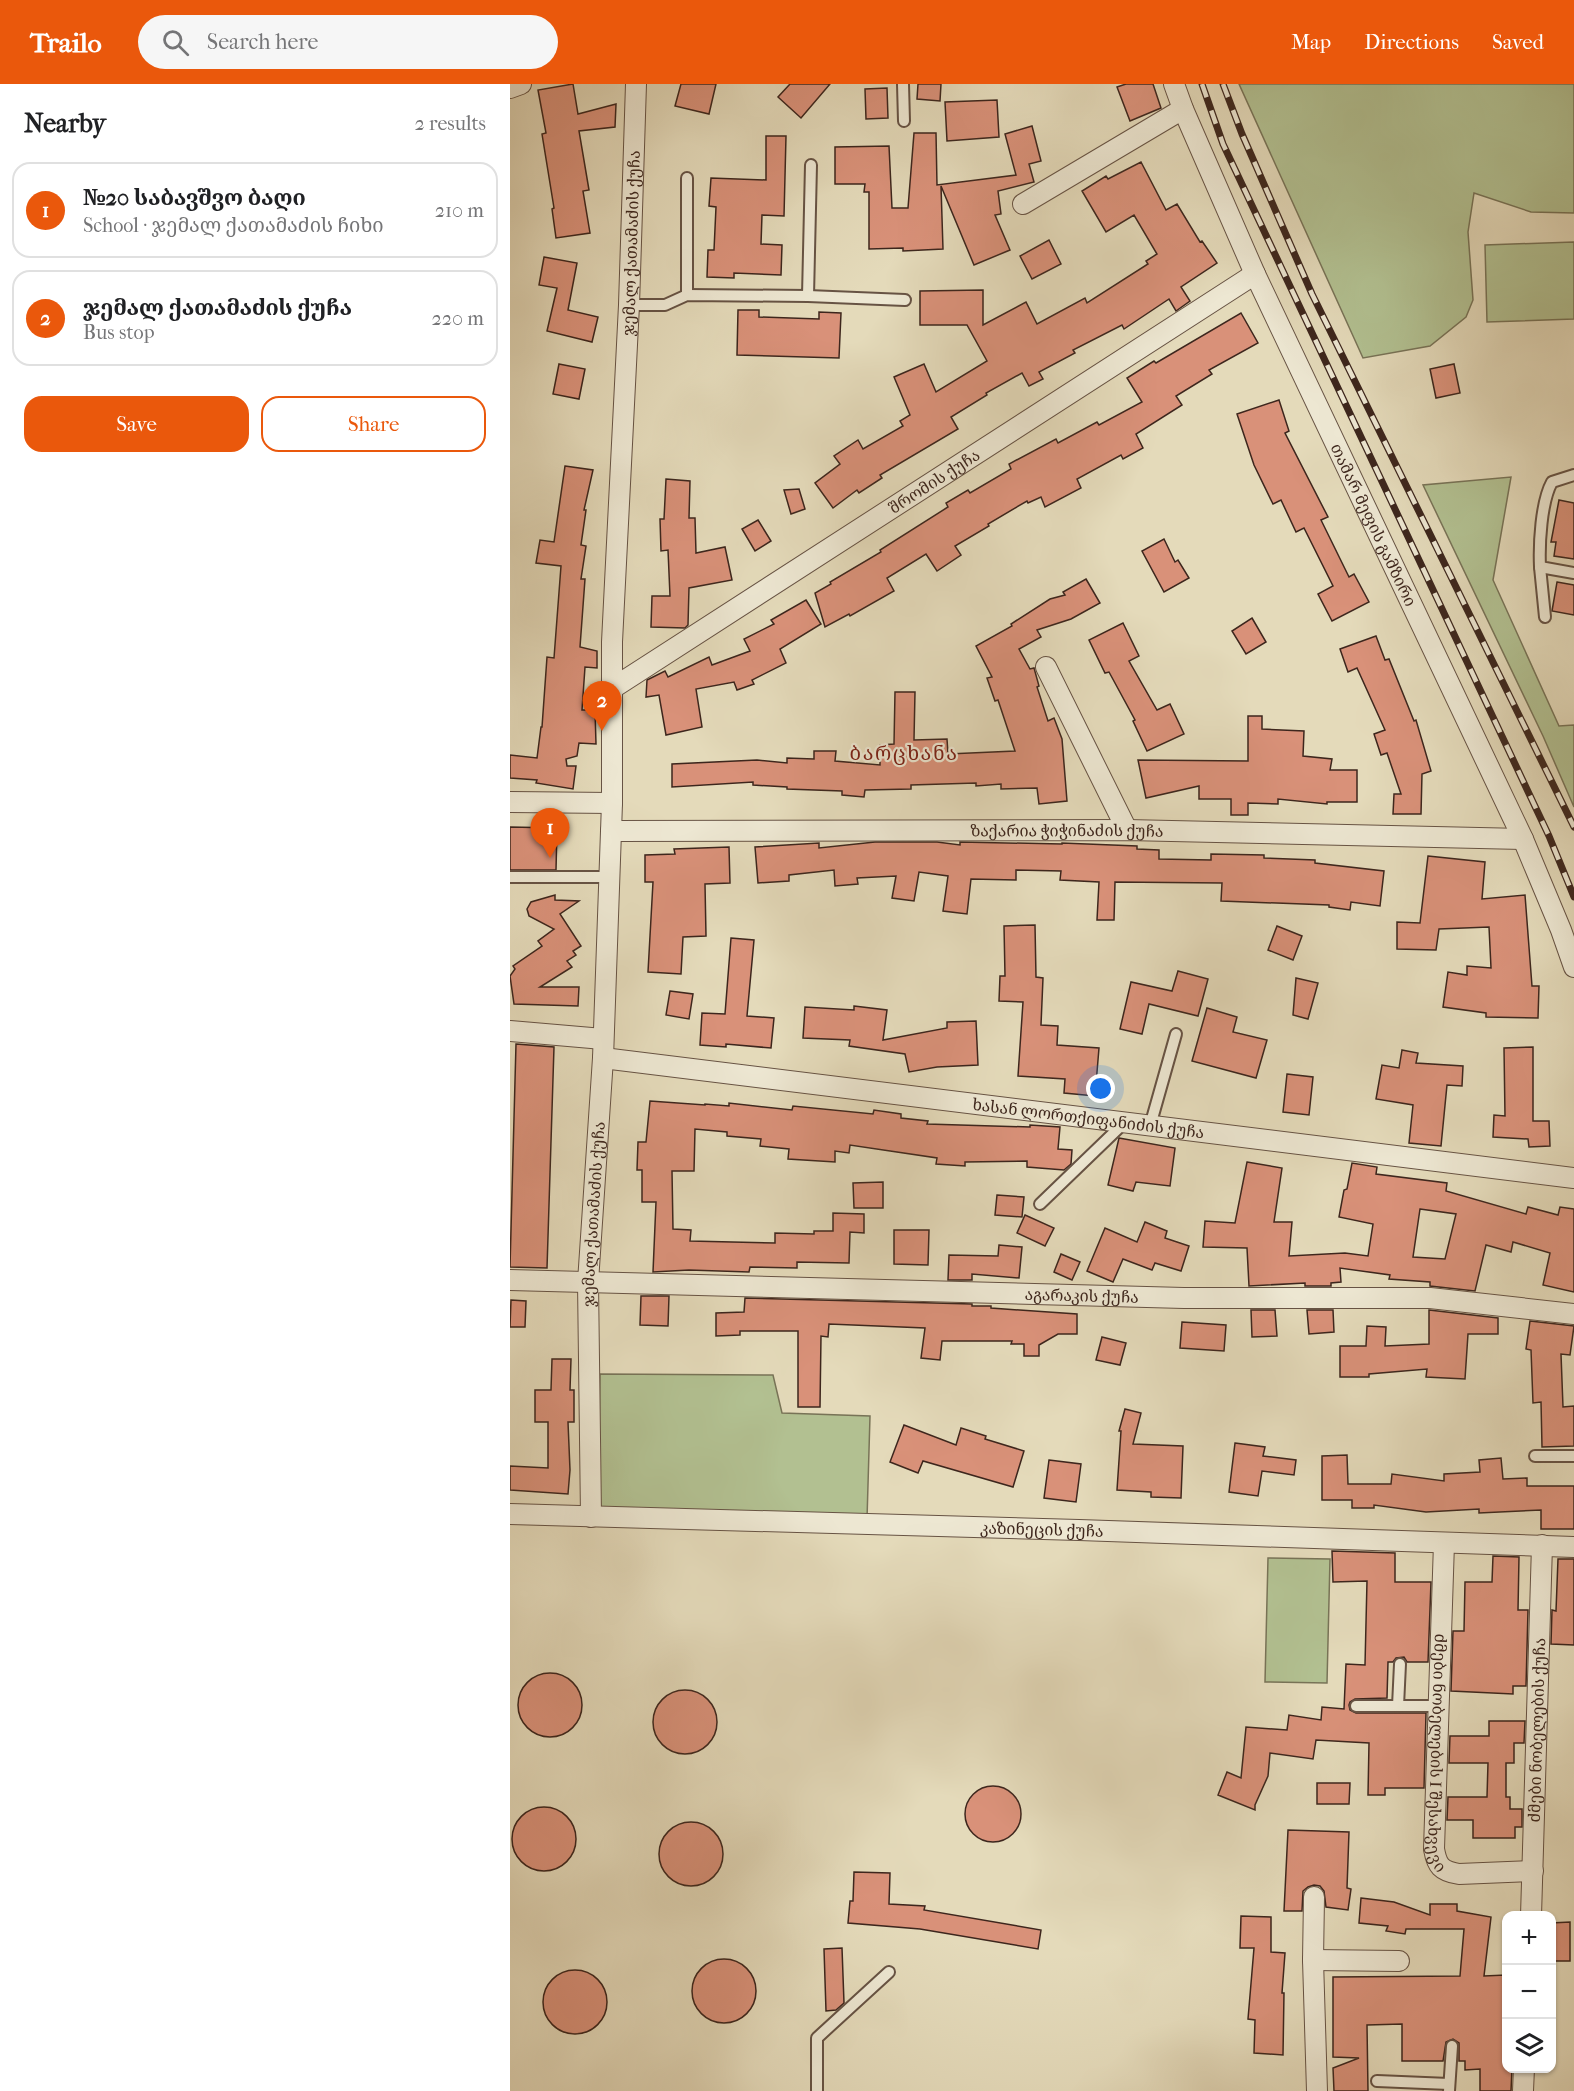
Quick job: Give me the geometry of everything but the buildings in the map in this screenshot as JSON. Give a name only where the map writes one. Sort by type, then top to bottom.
[{"type":"street","points":[[510,88],[521,84]]},
{"type":"street","name":"ჯემალ ქათამაძის ქუჩა","points":[[591,1516],[588,1282],[603,1049],[612,803],[612,642],[629,305],[636,84]]},
{"type":"street","name":"თამარ მეფის გამზირი","points":[[1174,84],[1182,109],[1255,274],[1523,839],[1562,930],[1574,967]]},
{"type":"street","points":[[1023,204],[1182,109]]},
{"type":"street","name":"შრომის ქუჩა","points":[[613,688],[1255,274]]},
{"type":"street","points":[[1047,667],[1127,830]]},
{"type":"street","points":[[510,802],[612,803]]},
{"type":"street","name":"ზაქარია ჭიჭინაძის ქუჩა","points":[[611,831],[1127,830],[1523,839]]},
{"type":"street","name":"ხასან ლორთქიფანიძის ქუჩა","points":[[510,1031],[603,1049],[1150,1126],[1574,1178]]},
{"type":"street","name":"აგარაკის ქუჩა","points":[[510,1280],[1184,1298],[1430,1298],[1574,1314]]},
{"type":"street","name":"კაზინეცის ქუჩა","points":[[510,1514],[1574,1547]]},
{"type":"street","name":"ძმები ნობელების I შესახვევი","points":[[1444,1543],[1437,1706],[1434,1849],[1437,1863],[1447,1872],[1458,1874],[1533,1871]]},
{"type":"street","name":"ძმები ნობელების ქუჩა","points":[[1531,1911],[1542,1545]]},
{"type":"street","points":[[1314,1897],[1312,1960],[1317,2091]]},
{"type":"street","points":[[1312,1960],[1399,1961]]},
{"type":"street","points":[[1523,2091],[1524,2073]]},
{"type":"lane","points":[[903,84],[904,121]]},
{"type":"lane","points":[[808,296],[811,165]]},
{"type":"lane","points":[[687,178],[687,295]]},
{"type":"lane","points":[[629,305],[665,304],[687,295],[905,300]]},
{"type":"lane","points":[[1545,617],[1539,554],[1546,492],[1552,482],[1574,475]]},
{"type":"lane","points":[[1540,567],[1574,573]]},
{"type":"lane","points":[[510,877],[609,877]]},
{"type":"lane","points":[[1150,1126],[1176,1034]]},
{"type":"lane","points":[[1040,1204],[1125,1122]]},
{"type":"lane","points":[[1535,1456],[1574,1456]]},
{"type":"lane","points":[[1398,1706],[1400,1664]]},
{"type":"lane","points":[[1356,1706],[1437,1706]]},
{"type":"lane","points":[[817,2091],[817,2038],[889,1972]]},
{"type":"lane","points":[[1377,2081],[1449,2087],[1452,2046]]},
{"type":"green space","points":[[1239,84],[1574,84],[1574,213],[1531,212],[1474,193],[1468,232],[1473,300],[1466,317],[1430,346],[1363,358]]},
{"type":"green space","points":[[1574,242],[1574,319],[1487,322],[1485,245]]},
{"type":"green space","points":[[1511,477],[1493,580],[1559,726],[1574,725],[1574,807],[1543,736],[1423,485]]},
{"type":"green space","points":[[600,1374],[773,1375],[782,1413],[870,1416],[867,1519],[598,1507]]},
{"type":"green space","points":[[1268,1558],[1330,1559],[1327,1683],[1265,1682]]},
{"type":"railway","points":[[1202,84],[1223,144],[1549,836],[1574,897]]},
{"type":"railway","points":[[1223,84],[1242,134],[1312,294],[1574,827]]},
{"type":"place","name":"ჯემალ ქათამაძის ქუჩა","points":[[602,731]]},
{"type":"place","name":"№20 საბავშვო ბაღი","points":[[550,858]]},
{"type":"district","name":"ბარცხანა","points":[[904,753]]}]
